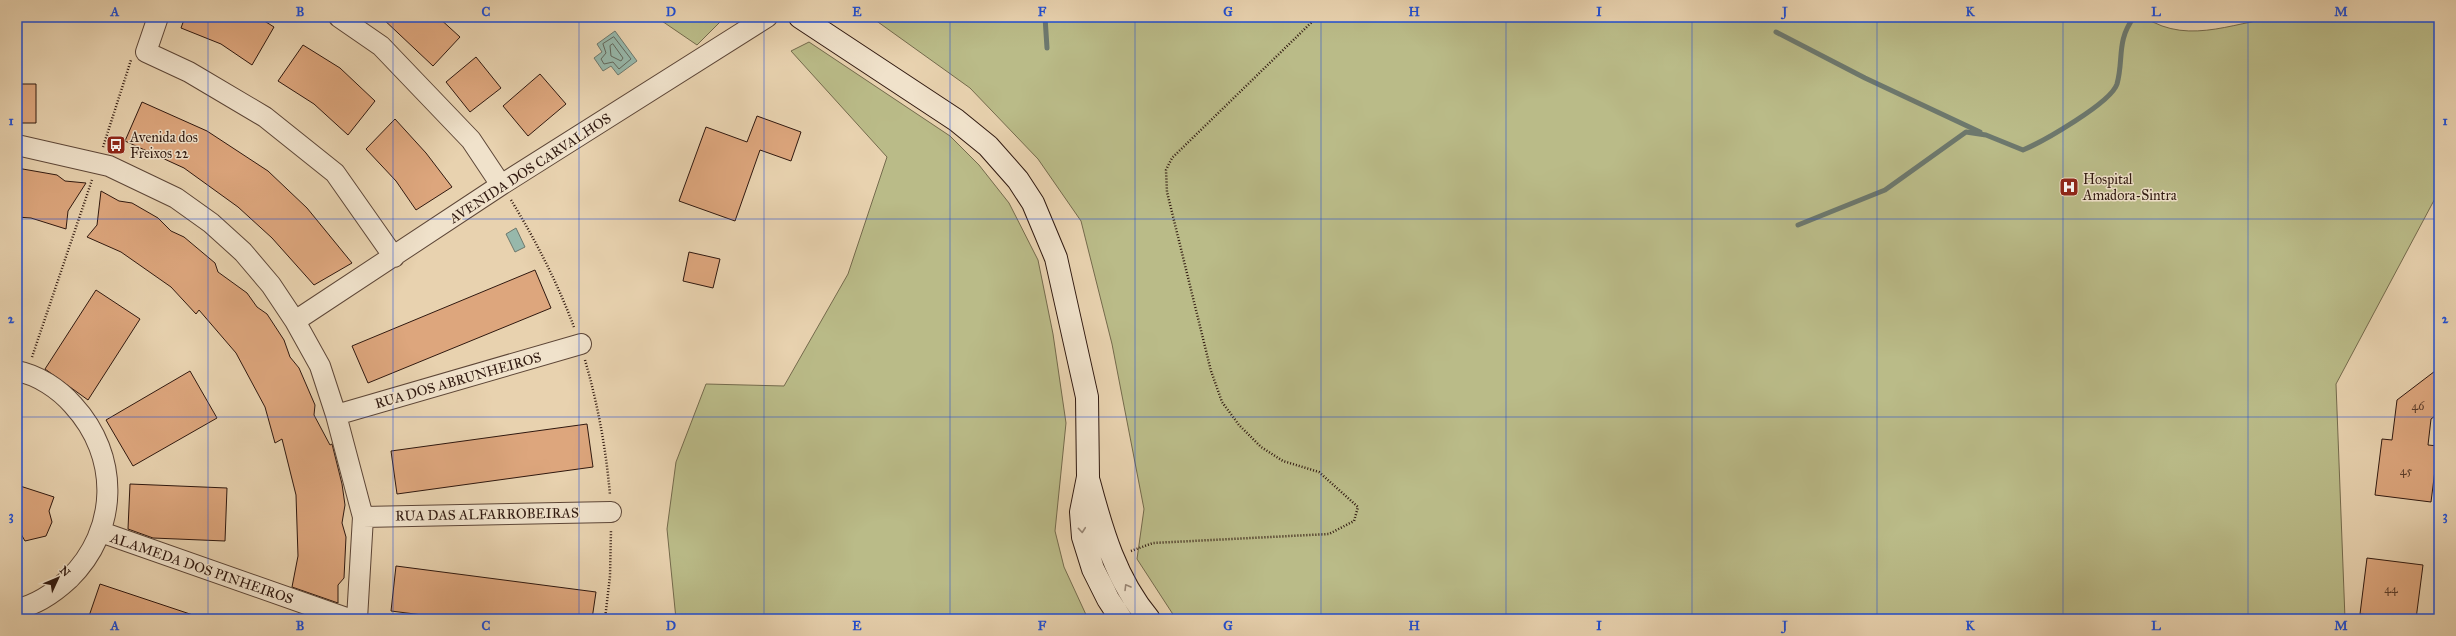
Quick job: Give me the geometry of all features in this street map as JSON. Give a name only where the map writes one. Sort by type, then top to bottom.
[{"type":"street","points":[[158,17],[146,52],[189,72],[265,117],[335,173],[394,257]]},
{"type":"street","points":[[339,17],[381,46],[471,140],[501,185]]},
{"type":"street","name":"AVENIDA DOS CARVALHOS","points":[[295,321],[501,185],[767,17]]},
{"type":"street","points":[[800,17],[956,120],[988,146],[1018,180],[1033,203],[1056,258],[1087,397],[1088,477],[1081,512],[1083,537],[1094,569],[1108,600],[1121,619]]},
{"type":"street","points":[[17,145],[98,162],[176,198],[211,223],[252,263],[271,285],[295,321],[320,366],[336,415],[363,517],[357,619]]},
{"type":"street","name":"RUA DOS ABRUNHEIROS","points":[[336,415],[581,344]]},
{"type":"street","points":[[17,609],[25,607],[57,590],[84,565],[101,532],[109,494],[104,456],[87,420],[61,392],[22,372]]},
{"type":"street","points":[[1088,477],[1112,558],[1126,585],[1149,619]]},
{"type":"street","name":"RUA DAS ALFARROBEIRAS","points":[[363,517],[611,512]]},
{"type":"street","name":"ALAMEDA DOS PINHEIROS","points":[[101,532],[349,619]]},
{"type":"path","points":[[1112,558],[1153,543],[1329,534],[1354,521],[1358,506],[1352,499],[1319,472],[1282,461],[1260,447],[1239,425],[1222,402],[1211,370],[1167,192],[1166,170],[1172,158],[1317,17]]},
{"type":"path","points":[[22,372],[98,162],[133,53]]},
{"type":"path","points":[[501,185],[533,236],[556,282],[581,344],[596,399],[606,455],[611,512],[610,576],[605,619]]},
{"type":"green space","points":[[656,17],[725,17],[697,45]]},
{"type":"green space","points":[[871,17],[2144,17],[2162,26],[2180,30],[2198,31],[2289,17],[2439,17],[2439,191],[2336,384],[2345,619],[1176,619],[1137,559],[1144,509],[1112,344],[1081,221],[1038,159],[970,88]]},
{"type":"green space","points":[[809,42],[950,136],[979,165],[1009,203],[1038,260],[1053,334],[1066,423],[1055,531],[1064,567],[1088,619],[676,619],[667,529],[676,462],[706,384],[784,386],[848,274],[887,157],[791,51]]},
{"type":"water","points":[[615,31],[637,61],[618,75],[611,66],[603,71],[594,58],[602,52],[597,44]]},
{"type":"water","points":[[516,228],[525,247],[515,252],[506,234]]},
{"type":"building","points":[[185,17],[258,17],[274,27],[252,65],[221,44],[181,28]]},
{"type":"building","points":[[381,17],[438,17],[460,37],[433,66]]},
{"type":"building","points":[[303,45],[340,68],[375,101],[348,135],[314,104],[278,81]]},
{"type":"building","points":[[476,57],[501,88],[470,112],[446,82]]},
{"type":"building","points":[[540,74],[566,104],[528,136],[503,106]]},
{"type":"building","points":[[17,84],[36,84],[36,123],[17,123]]},
{"type":"building","points":[[142,102],[207,131],[268,171],[307,208],[352,263],[314,285],[272,238],[238,207],[184,168],[125,141]]},
{"type":"building","points":[[757,116],[801,132],[791,161],[760,150],[735,221],[679,201],[706,127],[747,142]]},
{"type":"building","points":[[395,119],[426,153],[452,187],[416,210],[396,181],[366,149]]},
{"type":"building","points":[[17,168],[57,175],[65,181],[86,183],[68,211],[66,229],[31,218],[17,217]]},
{"type":"building","points":[[101,191],[119,201],[132,203],[158,218],[171,231],[184,237],[215,263],[218,272],[247,293],[257,307],[267,314],[284,340],[290,357],[299,368],[315,405],[314,415],[330,445],[332,444],[342,484],[345,505],[342,523],[346,537],[344,578],[338,585],[338,603],[292,587],[298,556],[296,495],[282,439],[275,443],[265,407],[236,353],[199,310],[196,314],[171,287],[121,252],[87,237],[97,225]]},
{"type":"building","points":[[689,252],[720,259],[713,288],[683,281]]},
{"type":"building","points":[[535,270],[551,308],[368,383],[352,346]]},
{"type":"building","points":[[96,290],[140,319],[88,400],[45,369]]},
{"type":"building","points":[[2439,368],[2439,413],[2431,419],[2428,445],[2438,446],[2431,502],[2375,495],[2382,439],[2392,440],[2397,400]]},
{"type":"building","points":[[190,371],[217,418],[133,466],[106,420]]},
{"type":"building","points":[[587,424],[593,467],[397,494],[391,451]]},
{"type":"building","points":[[130,484],[227,488],[225,541],[153,538],[128,529]]},
{"type":"building","points":[[17,485],[54,497],[49,511],[52,522],[46,536],[25,541],[17,527]]},
{"type":"building","points":[[2367,558],[2423,565],[2416,619],[2370,619],[2370,615],[2360,614]]},
{"type":"building","points":[[396,566],[596,592],[592,619],[454,619],[391,611]]},
{"type":"building","points":[[100,584],[196,616],[196,619],[88,619]]},
{"type":"waterway","points":[[1045,17],[1047,48]]},
{"type":"waterway","points":[[1798,225],[1885,190],[1966,132],[1986,135],[2023,150],[2075,121],[2102,101],[2112,92],[2117,84],[2121,50],[2125,34],[2134,17]]},
{"type":"waterway","points":[[1776,32],[1865,78],[1980,132]]},
{"type":"place","name":"Avenida dos Freixos 22","points":[[116,145]]},
{"type":"place","name":"Hospital Amadora-Sintra","points":[[2069,187]]}]
